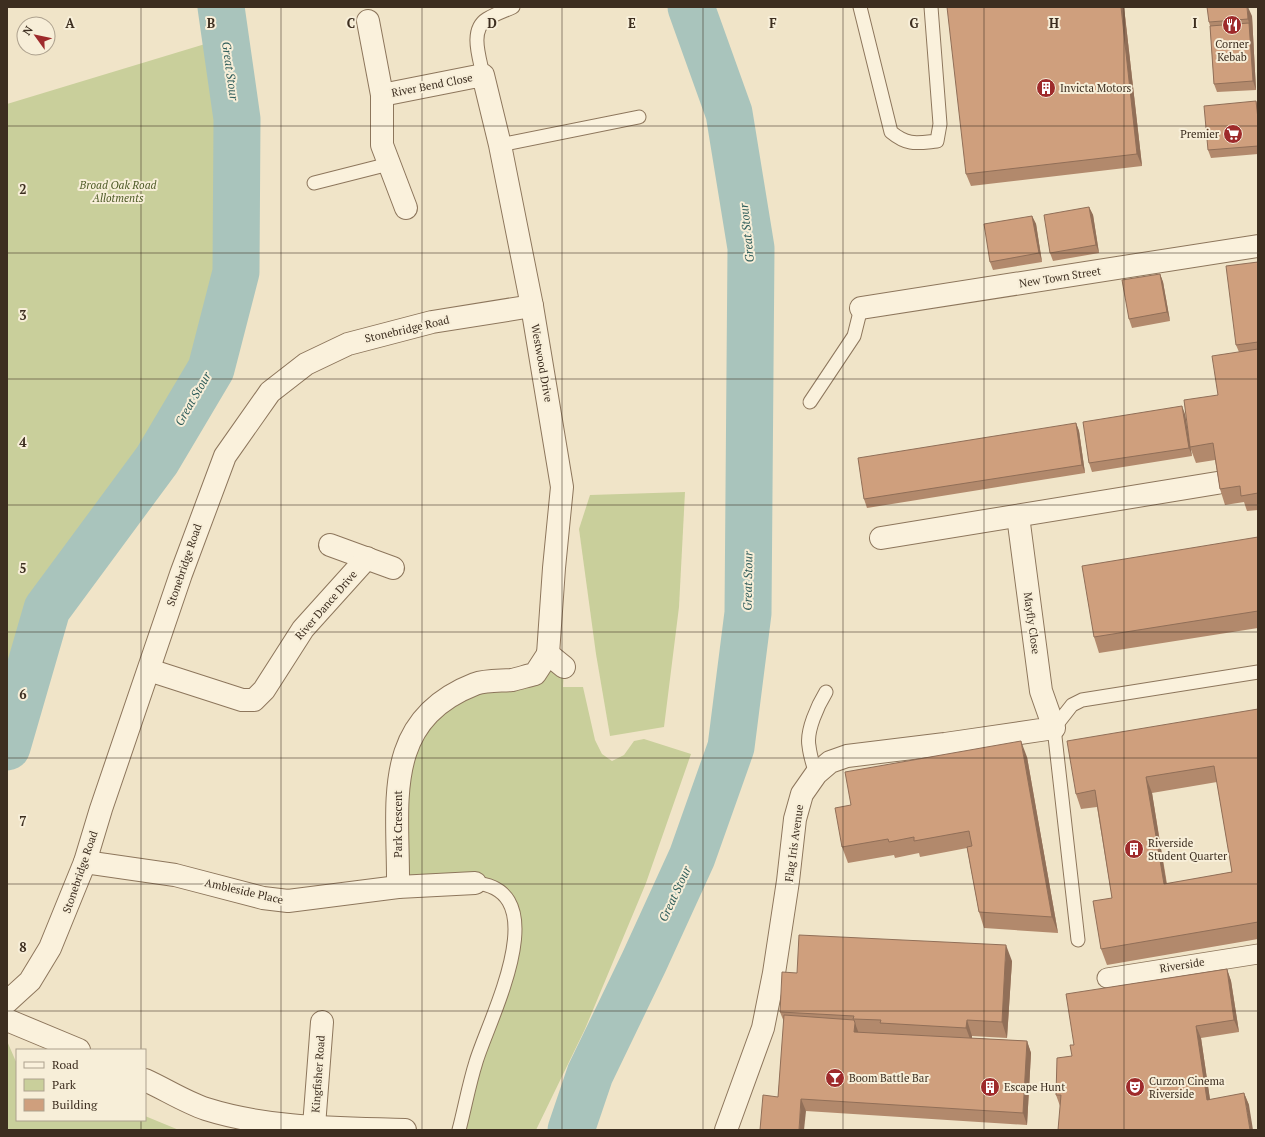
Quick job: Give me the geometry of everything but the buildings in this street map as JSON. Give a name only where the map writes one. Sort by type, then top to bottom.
[{"type":"street","name":"River Bend Close","points":[[368,21],[382,95],[382,145],[406,208]]},
{"type":"street","name":"River Bend Close","points":[[382,95],[483,75]]},
{"type":"street","name":"Westwood Drive","points":[[483,75],[500,145],[532,306],[562,487],[554,568],[556,661]]},
{"type":"street","name":"New Town Street","points":[[861,308],[1258,246]]},
{"type":"street","name":"Stonebridge Road","points":[[7,1002],[30,981],[50,948],[85,862],[101,809],[183,567],[225,456],[270,392],[306,364],[348,344],[432,322],[532,306]]},
{"type":"street","points":[[881,538],[1217,483]]},
{"type":"street","name":"Mayfly Close","points":[[1018,516],[1041,691],[1054,728]]},
{"type":"street","name":"River Dance Drive","points":[[330,544],[393,568]]},
{"type":"street","name":"River Dance Drive","points":[[149,670],[242,700],[254,700],[264,690],[303,629],[367,558]]},
{"type":"street","name":"Park Crescent","points":[[398,887],[397,793],[403,758],[412,736],[426,715],[447,697],[477,684],[535,674],[556,661]]},
{"type":"street","name":"Flag Iris Avenue","points":[[726,1130],[763,1028],[774,973],[787,889],[795,819],[802,794],[816,774],[830,762],[847,756],[945,744],[1054,728]]},
{"type":"street","name":"Ambleside Place","points":[[85,862],[175,875],[263,898],[288,901],[398,887],[475,883]]},
{"type":"street","name":"Riverside","points":[[1107,978],[1258,954]]},
{"type":"street","points":[[7,1020],[77,1049]]},
{"type":"street","name":"Kingfisher Road","points":[[314,1126],[322,1022]]},
{"type":"street","name":"Kingfisher Road","points":[[146,1080],[204,1108],[252,1120],[314,1126],[405,1130]]},
{"type":"lane","points":[[483,75],[477,44],[477,32],[485,20],[513,7]]},
{"type":"lane","points":[[860,7],[891,132],[901,140],[913,143],[937,141],[939,129],[931,7]]},
{"type":"lane","points":[[500,145],[639,117]]},
{"type":"lane","points":[[314,183],[389,164]]},
{"type":"lane","points":[[810,402],[854,336],[861,308]]},
{"type":"lane","points":[[1078,940],[1054,728],[1072,705],[1082,700],[1258,672]]},
{"type":"lane","points":[[816,774],[808,745],[818,705],[826,692]]},
{"type":"lane","points":[[459,1130],[476,1061],[502,996],[515,943],[512,909],[504,894],[485,884],[475,883]]},
{"type":"green space","name":"Broad Oak Road Allotments","points":[[215,41],[228,126],[231,183],[226,269],[204,367],[152,458],[42,608],[26,650],[7,725],[7,104]]},
{"type":"green space","points":[[685,492],[679,607],[664,727],[610,736],[596,654],[579,529],[590,495]]},
{"type":"green space","points":[[548,654],[564,667],[563,687],[583,687],[595,740],[602,754],[612,761],[624,755],[634,741],[644,739],[691,754],[646,883],[585,1029],[536,1130],[459,1130],[501,996],[512,909],[485,884],[398,887],[397,793],[426,715],[513,679]]},
{"type":"green space","points":[[7,1041],[16,1062],[16,1121],[146,1121],[146,1116],[179,1130],[7,1130]]},
{"type":"waterway","name":"Great Stour","points":[[7,747],[47,609],[157,460],[211,369],[236,272],[237,119],[221,7]]},
{"type":"waterway","name":"Great Stour","points":[[571,1130],[590,1074],[644,962],[692,857],[731,747],[748,613],[751,248],[729,113],[691,7]]},
{"type":"place","name":"Corner Kebab","points":[[1232,25]]},
{"type":"place","name":"Invicta Motors","points":[[1046,88]]},
{"type":"place","name":"Premier","points":[[1233,134]]},
{"type":"place","name":"Riverside Student Quarter","points":[[1134,849]]},
{"type":"place","name":"Boom Battle Bar","points":[[835,1078]]},
{"type":"place","name":"Escape Hunt","points":[[990,1087]]},
{"type":"place","name":"Curzon Cinema Riverside","points":[[1135,1087]]}]
